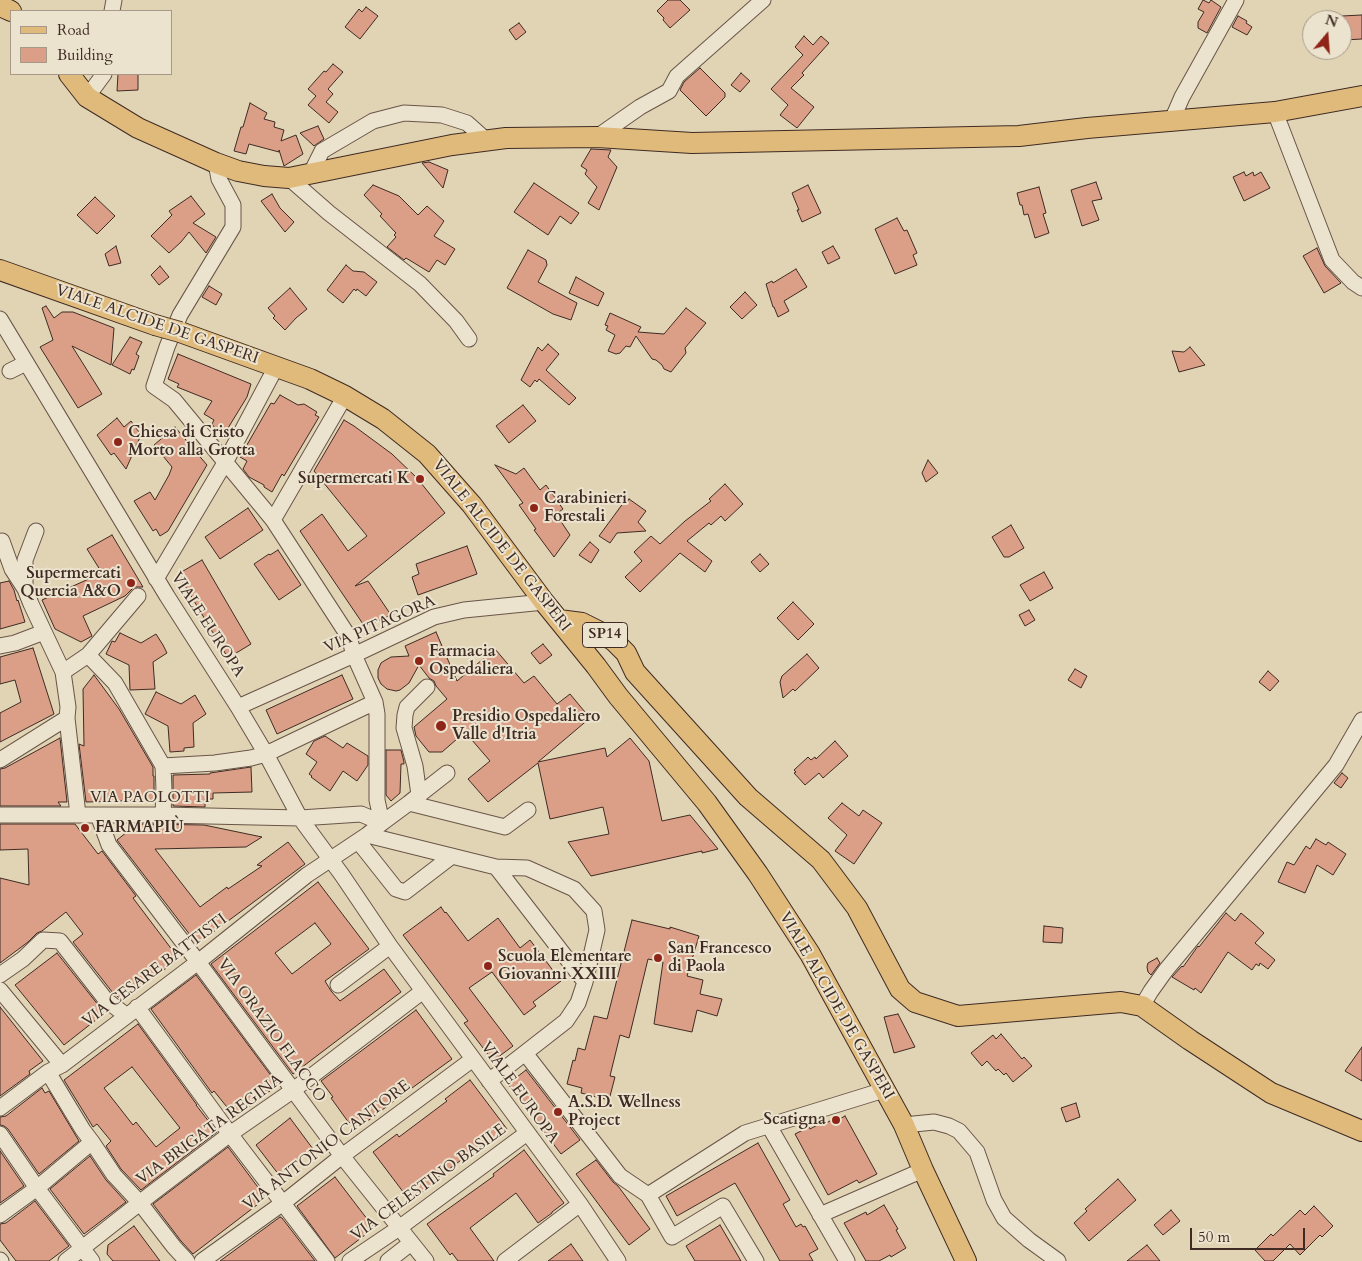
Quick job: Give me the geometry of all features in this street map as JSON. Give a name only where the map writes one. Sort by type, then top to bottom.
[{"type":"main road","points":[[70,75],[87,97],[138,128],[238,171],[289,178],[452,145],[506,138],[597,137],[692,143],[1019,136],[1087,128],[1274,112],[1362,96]]},
{"type":"main road","name":"VIALE ALCIDE DE GASPERI","points":[[0,270],[310,378],[383,419],[427,454],[472,506],[618,696],[707,803],[758,874],[810,954],[904,1125],[966,1261]]},
{"type":"main road","name":"SP14","points":[[559,620],[582,622],[614,641],[626,653],[635,672],[748,797],[821,860],[857,908],[900,989],[915,1002],[958,1016],[1120,1002],[1142,1006],[1271,1093],[1362,1131]]},
{"type":"main road","name":"SP14","points":[[596,666],[622,666],[635,672]]},
{"type":"street","points":[[597,137],[640,107],[669,91],[677,76],[763,0]]},
{"type":"street","points":[[1172,120],[1182,97],[1236,0]]},
{"type":"street","points":[[87,97],[103,75]]},
{"type":"street","points":[[1274,112],[1332,260],[1353,282],[1362,288]]},
{"type":"street","points":[[312,173],[322,151],[372,121],[404,113],[442,115],[467,123],[486,140]]},
{"type":"street","points":[[216,163],[219,180],[234,206],[233,227],[180,315],[154,386],[174,400],[273,520],[349,637],[354,655],[375,702],[377,714],[377,800],[382,823]]},
{"type":"street","points":[[289,178],[420,284],[456,321],[469,339]]},
{"type":"street","name":"VIALE EUROPA","points":[[0,319],[156,578],[238,706],[300,818],[390,946],[580,1204],[618,1261]]},
{"type":"street","points":[[10,370],[26,363]]},
{"type":"street","points":[[156,578],[226,461],[276,367]]},
{"type":"street","points":[[273,520],[345,396]]},
{"type":"street","points":[[25,589],[25,560],[36,531]]},
{"type":"street","points":[[2,541],[12,569],[25,589],[63,672],[78,815]]},
{"type":"street","points":[[63,672],[88,655],[138,596]]},
{"type":"street","name":"VIA PITAGORA","points":[[238,706],[354,655],[434,617],[464,610],[544,602]]},
{"type":"street","points":[[0,646],[44,632]]},
{"type":"street","points":[[88,655],[115,683],[163,766],[163,815]]},
{"type":"street","points":[[427,686],[407,707],[405,715],[404,728],[415,766],[414,799],[505,827],[528,810]]},
{"type":"street","points":[[163,766],[215,763],[266,754],[375,702]]},
{"type":"street","points":[[0,760],[67,718]]},
{"type":"street","points":[[1142,1006],[1166,970],[1336,765],[1362,720]]},
{"type":"street","name":"VIA CESARE BATTISTI","points":[[0,1108],[48,1072],[62,1065],[198,962],[307,875],[363,838],[447,773]]},
{"type":"street","name":"VIA PAOLOTTI","points":[[0,815],[163,815],[300,818],[361,814],[382,823]]},
{"type":"street","name":"VIA ORAZIO FLACCO","points":[[98,815],[109,846],[198,962],[292,1091],[426,1261]]},
{"type":"street","points":[[363,838],[396,889],[405,892],[452,856]]},
{"type":"street","points":[[363,838],[496,867],[527,868],[574,889],[594,911],[597,930],[578,1003],[566,1021],[489,1081]]},
{"type":"street","points":[[496,867],[585,982]]},
{"type":"street","points":[[0,975],[23,960],[43,940],[60,941],[106,1000],[132,1011],[230,1134],[327,1261]]},
{"type":"street","points":[[338,985],[390,946]]},
{"type":"street","points":[[0,990],[62,1065]]},
{"type":"street","name":"VIA BRIGATA REGINA","points":[[66,1261],[230,1134],[292,1091],[423,991]]},
{"type":"street","points":[[525,1054],[620,1176],[648,1195],[672,1237],[723,1206],[756,1261]]},
{"type":"street","name":"VIA ANTONIO CANTORE","points":[[202,1261],[283,1203],[342,1156],[473,1059]]},
{"type":"street","points":[[48,1072],[83,1130],[114,1175],[188,1261]]},
{"type":"street","points":[[648,1195],[745,1134],[884,1090]]},
{"type":"street","points":[[904,1125],[934,1122],[959,1131],[977,1152],[994,1200],[1004,1218],[1029,1240],[1058,1261]]},
{"type":"street","points":[[770,1126],[847,1261]]},
{"type":"street","name":"VIA CELESTINO BASILE","points":[[350,1261],[399,1228],[527,1133]]},
{"type":"street","points":[[0,1134],[37,1188],[92,1261]]},
{"type":"street","points":[[0,1215],[37,1188],[92,1142]]},
{"type":"street","points":[[820,1215],[923,1170]]},
{"type":"street","points":[[505,1261],[580,1204]]},
{"type":"street","points":[[388,1261],[412,1243]]},
{"type":"building","points":[[668,0],[680,0],[690,10],[670,28],[657,11]]},
{"type":"building","points":[[1203,0],[1209,3],[1211,0],[1221,7],[1207,33],[1198,28],[1198,22],[1204,12],[1198,9]]},
{"type":"building","points":[[366,7],[378,16],[360,39],[345,27],[359,9],[362,12]]},
{"type":"building","points":[[1362,15],[1362,39],[1352,40],[1352,16]]},
{"type":"building","points":[[1238,16],[1247,21],[1246,23],[1252,27],[1247,35],[1232,27]]},
{"type":"building","points":[[519,23],[526,32],[516,40],[509,30]]},
{"type":"building","points":[[804,36],[813,45],[821,36],[829,43],[802,73],[804,75],[791,88],[814,107],[797,128],[780,115],[788,105],[771,89],[803,55],[795,47]]},
{"type":"building","points":[[333,64],[343,72],[328,89],[333,94],[326,102],[338,112],[329,123],[308,105],[316,96],[308,89]]},
{"type":"building","points":[[700,68],[725,93],[725,97],[706,116],[680,90],[684,82]]},
{"type":"building","points":[[741,73],[750,81],[740,92],[731,85]]},
{"type":"building","points":[[118,75],[138,75],[138,90],[117,91]]},
{"type":"building","points":[[250,103],[267,113],[264,119],[275,122],[274,127],[284,130],[281,141],[296,135],[303,154],[284,166],[279,150],[279,152],[249,144],[246,154],[234,151]]},
{"type":"building","points":[[318,126],[324,139],[314,146],[300,133]]},
{"type":"building","points":[[591,149],[611,150],[608,157],[617,167],[599,210],[588,203],[597,187],[585,174],[587,170],[581,166]]},
{"type":"building","points":[[429,162],[448,170],[443,188],[422,163]]},
{"type":"building","points":[[1244,172],[1246,176],[1253,172],[1254,176],[1261,172],[1270,188],[1244,201],[1233,177]]},
{"type":"building","points":[[1096,182],[1102,199],[1092,201],[1099,220],[1082,226],[1071,190]]},
{"type":"building","points":[[534,183],[579,213],[571,224],[560,216],[548,235],[514,212]]},
{"type":"building","points":[[373,185],[399,196],[418,215],[427,206],[444,221],[434,236],[455,249],[445,265],[437,260],[429,272],[406,258],[404,260],[387,247],[396,237],[394,235],[396,233],[380,216],[382,214],[364,195]]},
{"type":"building","points":[[808,185],[821,213],[802,222],[792,193]]},
{"type":"building","points":[[1039,187],[1046,213],[1043,214],[1049,233],[1035,238],[1028,214],[1024,215],[1017,193]]},
{"type":"building","points":[[272,194],[280,208],[294,222],[285,232],[261,201]]},
{"type":"building","points":[[191,196],[205,214],[193,223],[216,237],[206,253],[189,232],[169,253],[151,236],[172,215],[169,211]]},
{"type":"building","points":[[95,197],[115,216],[97,234],[77,215]]},
{"type":"building","points":[[897,218],[904,231],[907,230],[917,253],[913,255],[917,265],[895,274],[875,229]]},
{"type":"building","points":[[116,246],[121,263],[109,266],[105,254]]},
{"type":"building","points":[[833,246],[840,258],[828,264],[822,252]]},
{"type":"building","points":[[1317,248],[1325,266],[1341,283],[1324,293],[1303,256]]},
{"type":"building","points":[[528,250],[546,260],[547,265],[538,282],[577,303],[571,320],[553,314],[507,288]]},
{"type":"building","points":[[346,265],[353,271],[364,272],[377,282],[366,296],[357,289],[356,291],[354,289],[343,303],[327,290]]},
{"type":"building","points":[[160,266],[169,277],[159,285],[151,275]]},
{"type":"building","points":[[796,269],[807,287],[784,301],[789,311],[778,317],[766,284],[772,281],[773,283]]},
{"type":"building","points":[[576,277],[604,293],[598,306],[569,293]]},
{"type":"building","points":[[209,286],[222,294],[216,305],[202,297]]},
{"type":"building","points":[[290,288],[307,309],[285,330],[273,318],[275,316],[268,308]]},
{"type":"building","points":[[745,292],[757,305],[742,319],[730,307]]},
{"type":"building","points":[[46,306],[54,318],[62,312],[73,312],[114,328],[111,365],[72,346],[102,394],[78,408],[40,347],[53,340],[42,308]]},
{"type":"building","points":[[686,308],[706,323],[685,348],[686,353],[671,372],[652,359],[636,336],[630,347],[626,346],[620,353],[616,354],[608,351],[615,335],[606,330],[608,326],[605,325],[610,313],[641,327],[638,332],[664,334]]},
{"type":"building","points":[[130,337],[142,342],[136,354],[139,356],[134,370],[132,369],[130,374],[112,365]]},
{"type":"building","points":[[548,344],[559,354],[546,370],[576,398],[569,405],[539,379],[537,382],[535,380],[530,387],[521,380],[538,347],[542,351]]},
{"type":"building","points":[[1190,347],[1205,365],[1179,372],[1172,351],[1184,352]]},
{"type":"building","points":[[178,354],[251,384],[247,397],[225,433],[215,428],[212,424],[214,420],[204,414],[212,401],[177,387],[179,384],[168,379]]},
{"type":"building","points":[[280,395],[298,405],[304,404],[317,412],[315,415],[319,417],[284,476],[282,474],[272,492],[249,477],[243,469],[247,461],[240,457],[271,403],[274,404]]},
{"type":"building","points":[[523,405],[536,421],[509,443],[496,426]]},
{"type":"building","name":"Chiesa di Cristo Morto alla Grotta","points":[[117,418],[124,427],[131,421],[141,435],[126,469],[114,453],[111,455],[97,435]]},
{"type":"building","points":[[344,420],[392,454],[417,478],[445,513],[355,586],[368,581],[391,615],[365,627],[300,531],[322,514],[348,551],[367,536],[314,471]]},
{"type":"building","points":[[175,427],[207,465],[168,531],[160,536],[156,529],[153,531],[134,501],[150,492],[155,500],[169,475],[172,467],[154,445]]},
{"type":"building","points":[[928,460],[938,473],[926,482],[922,473]]},
{"type":"building","points":[[495,465],[516,474],[524,468],[540,490],[546,485],[563,509],[556,514],[570,535],[554,557],[534,530],[536,529],[519,505],[523,503]]},
{"type":"building","points":[[725,484],[743,504],[725,521],[721,516],[687,541],[712,561],[705,572],[680,553],[640,592],[625,577],[642,561],[634,552],[651,536],[660,544],[711,501],[709,499]]},
{"type":"building","points":[[629,499],[646,511],[638,522],[646,531],[617,533],[610,543],[599,536],[624,502],[626,503]]},
{"type":"building","points":[[248,508],[263,530],[220,559],[205,537]]},
{"type":"building","points":[[1011,525],[1024,548],[1009,557],[1004,557],[992,537]]},
{"type":"building","points":[[112,535],[143,587],[134,587],[125,596],[83,616],[92,636],[81,642],[55,629],[42,600],[102,573],[87,549]]},
{"type":"building","points":[[590,542],[599,550],[591,563],[579,555]]},
{"type":"building","points":[[467,546],[477,574],[418,595],[412,577],[419,574],[416,564]]},
{"type":"building","points":[[278,550],[301,585],[279,600],[254,564]]},
{"type":"building","points":[[760,554],[769,564],[760,572],[751,562]]},
{"type":"building","points":[[202,560],[251,644],[228,658],[178,574]]},
{"type":"building","points":[[1044,572],[1053,588],[1030,601],[1020,585]]},
{"type":"building","points":[[9,581],[25,622],[0,629],[0,583]]},
{"type":"building","points":[[793,602],[814,624],[798,640],[777,618]]},
{"type":"building","points":[[1029,610],[1035,620],[1025,626],[1019,615]]},
{"type":"building","name":"Presidio Ospedaliero Valle d'Itria","points":[[436,632],[457,681],[495,649],[524,683],[534,676],[557,704],[570,694],[590,718],[538,762],[605,748],[607,757],[630,738],[649,761],[662,821],[690,815],[718,849],[591,876],[568,842],[609,834],[603,807],[550,819],[538,763],[488,802],[468,779],[490,761],[465,732],[442,752],[429,752],[416,736],[414,727],[447,699],[434,681],[429,678],[419,665],[409,683],[400,690],[387,689],[378,678],[378,670],[381,663],[391,657],[409,656],[405,646]]},
{"type":"building","points":[[120,633],[141,643],[156,634],[163,645],[167,653],[153,662],[155,689],[130,690],[129,665],[106,654],[112,641],[115,642]]},
{"type":"building","points":[[543,644],[552,655],[540,664],[531,653]]},
{"type":"building","points":[[33,648],[54,714],[0,742],[0,713],[21,702],[15,680],[0,684],[0,657]]},
{"type":"building","points":[[807,654],[819,668],[795,691],[793,689],[783,698],[780,682],[782,676]]},
{"type":"building","points":[[1075,669],[1087,676],[1081,688],[1068,680]]},
{"type":"building","points":[[1268,671],[1279,681],[1270,691],[1259,682]]},
{"type":"building","points":[[94,675],[119,709],[153,767],[154,800],[86,802],[79,744],[84,746],[83,689]]},
{"type":"building","points":[[342,675],[353,699],[277,734],[266,710]]},
{"type":"building","points":[[156,692],[181,704],[195,695],[206,714],[193,723],[194,747],[184,748],[184,751],[170,752],[168,726],[145,714]]},
{"type":"building","points":[[325,736],[343,748],[347,743],[368,756],[368,765],[357,781],[343,771],[330,791],[309,774],[317,762],[306,754],[314,741]]},
{"type":"building","points":[[60,738],[67,802],[58,802],[61,806],[0,806],[0,769]]},
{"type":"building","points":[[835,741],[848,756],[823,778],[819,773],[805,785],[794,773],[796,772],[794,770],[808,757],[811,760],[815,757],[816,759]]},
{"type":"building","points":[[386,750],[401,750],[404,762],[404,764],[401,764],[400,793],[391,801],[386,795]]},
{"type":"building","points":[[251,767],[252,792],[213,793],[213,799],[205,799],[205,807],[173,806],[173,775],[210,774]]},
{"type":"building","points":[[1342,773],[1348,778],[1341,788],[1334,783]]},
{"type":"building","points":[[842,803],[859,816],[863,810],[882,823],[854,864],[835,851],[847,835],[828,818]]},
{"type":"building","points":[[0,824],[75,824],[98,854],[102,851],[136,896],[133,898],[179,959],[122,1000],[113,993],[73,942],[83,934],[66,912],[0,963],[0,878],[29,885],[28,849],[0,850]]},
{"type":"building","points":[[137,824],[204,825],[262,837],[246,847],[155,849],[200,907],[227,887],[228,889],[262,866],[257,865],[288,842],[305,864],[197,944],[117,840]]},
{"type":"building","points":[[1316,839],[1326,845],[1328,842],[1346,854],[1333,875],[1317,865],[1305,893],[1278,882],[1287,862],[1294,865],[1306,846],[1310,849]]},
{"type":"building","points":[[318,882],[369,949],[325,981],[331,991],[340,1001],[384,969],[401,992],[293,1074],[211,964]],"holes":[[[315,923],[331,944],[292,974],[275,953]]]},
{"type":"building","name":"Scuola Elementare Giovanni XXIII","points":[[441,907],[468,941],[498,918],[520,948],[530,940],[561,981],[533,1002],[536,1006],[524,1015],[492,972],[469,988],[513,1046],[493,1061],[464,1023],[468,1021],[403,935]]},
{"type":"building","points":[[1226,913],[1235,921],[1241,913],[1264,933],[1255,943],[1275,960],[1268,969],[1260,963],[1259,966],[1256,964],[1252,970],[1228,952],[1201,993],[1172,977],[1183,967]]},
{"type":"building","points":[[632,920],[670,929],[670,927],[699,936],[687,976],[703,980],[700,994],[722,999],[717,1016],[697,1010],[692,1032],[654,1024],[663,962],[648,959],[629,1038],[620,1035],[610,1076],[615,1077],[609,1100],[581,1093],[582,1088],[567,1084],[578,1048],[585,1050],[594,1016],[607,1019]]},
{"type":"building","points":[[1044,926],[1063,928],[1062,943],[1043,942]]},
{"type":"building","points":[[57,953],[99,1006],[106,1012],[64,1045],[15,985]]},
{"type":"building","points":[[1157,958],[1160,963],[1151,975],[1148,972],[1148,963]]},
{"type":"building","points":[[196,975],[278,1085],[235,1117],[214,1091],[212,1093],[151,1009]]},
{"type":"building","points":[[0,1007],[43,1061],[29,1071],[30,1074],[0,1096]]},
{"type":"building","points":[[416,1010],[452,1059],[357,1129],[352,1121],[349,1123],[321,1081]]},
{"type":"building","points":[[898,1014],[915,1047],[894,1053],[884,1017]]},
{"type":"building","points":[[138,1024],[217,1132],[141,1190],[121,1169],[106,1146],[111,1141],[97,1124],[93,1127],[64,1080]],"holes":[[[132,1067],[180,1128],[156,1147],[136,1122],[133,1125],[104,1088]]]},
{"type":"building","points":[[1001,1034],[1022,1059],[1024,1057],[1032,1066],[1013,1082],[1006,1073],[1004,1075],[998,1069],[996,1071],[987,1061],[982,1066],[971,1053],[993,1035],[996,1039]]},
{"type":"building","points":[[1362,1047],[1362,1081],[1345,1071]]},
{"type":"building","points":[[526,1070],[580,1140],[561,1154],[508,1084]]},
{"type":"building","points":[[470,1080],[507,1129],[482,1148],[480,1146],[433,1181],[434,1183],[410,1201],[373,1152],[397,1134],[399,1137],[447,1101],[445,1099]]},
{"type":"building","points":[[42,1088],[45,1093],[49,1091],[79,1141],[39,1174],[8,1129],[0,1125],[0,1117],[6,1116]]},
{"type":"building","points":[[1076,1103],[1080,1117],[1066,1122],[1061,1108]]},
{"type":"building","points":[[845,1116],[877,1174],[859,1183],[857,1180],[828,1195],[795,1134],[825,1121],[826,1123],[836,1118],[838,1120]]},
{"type":"building","points":[[290,1118],[313,1149],[279,1175],[256,1145]]},
{"type":"building","points":[[758,1143],[790,1200],[783,1204],[796,1227],[801,1224],[803,1227],[805,1226],[818,1249],[809,1254],[813,1261],[780,1261],[735,1183],[677,1216],[666,1196]]},
{"type":"building","points":[[228,1147],[266,1198],[193,1254],[153,1204]]},
{"type":"building","points":[[524,1150],[564,1203],[538,1223],[516,1193],[470,1228],[494,1261],[458,1261],[452,1253],[450,1255],[427,1224],[494,1176],[493,1174]]},
{"type":"building","points":[[0,1151],[24,1186],[0,1203]]},
{"type":"building","points":[[90,1156],[106,1180],[126,1202],[84,1234],[50,1189]]},
{"type":"building","points":[[596,1160],[650,1229],[629,1245],[576,1174]]},
{"type":"building","points":[[335,1177],[374,1228],[335,1258],[297,1206]]},
{"type":"building","points":[[1118,1179],[1136,1200],[1089,1241],[1074,1223],[1087,1211],[1085,1209]]},
{"type":"building","points":[[35,1201],[69,1246],[49,1261],[16,1261],[0,1240],[0,1224],[6,1223]]},
{"type":"building","points":[[884,1205],[898,1229],[896,1230],[906,1248],[891,1257],[890,1255],[879,1261],[866,1261],[844,1223],[866,1212],[867,1215]]},
{"type":"building","points":[[1314,1206],[1333,1226],[1322,1237],[1320,1235],[1300,1255],[1290,1244],[1273,1261],[1265,1261],[1255,1250],[1300,1210],[1305,1215]]},
{"type":"building","points":[[1171,1210],[1180,1221],[1163,1235],[1154,1225]]},
{"type":"building","points":[[280,1217],[315,1261],[220,1261]]},
{"type":"building","points":[[720,1225],[741,1261],[695,1261],[686,1246]]},
{"type":"building","points":[[134,1226],[160,1261],[113,1261],[107,1254],[108,1245]]},
{"type":"building","points":[[571,1244],[583,1261],[548,1261]]},
{"type":"building","points":[[1147,1245],[1160,1261],[1127,1261]]},
{"type":"place","name":"Chiesa di Cristo Morto alla Grotta","points":[[118,442]]},
{"type":"place","name":"Supermercati K","points":[[420,479]]},
{"type":"place","name":"Carabinieri Forestali","points":[[534,508]]},
{"type":"place","name":"Supermercati Quercia A&O","points":[[131,583]]},
{"type":"place","name":"Farmacia Ospedaliera","points":[[419,661]]},
{"type":"place","name":"Presidio Ospedaliero Valle d'Itria","points":[[441,726]]},
{"type":"place","name":"FARMAPIÙ","points":[[85,828]]},
{"type":"place","name":"San Francesco di Paola","points":[[658,958]]},
{"type":"place","name":"Scuola Elementare Giovanni XXIII","points":[[488,966]]},
{"type":"place","name":"A.S.D. Wellness Project","points":[[558,1112]]},
{"type":"place","name":"Scatigna","points":[[836,1120]]}]
